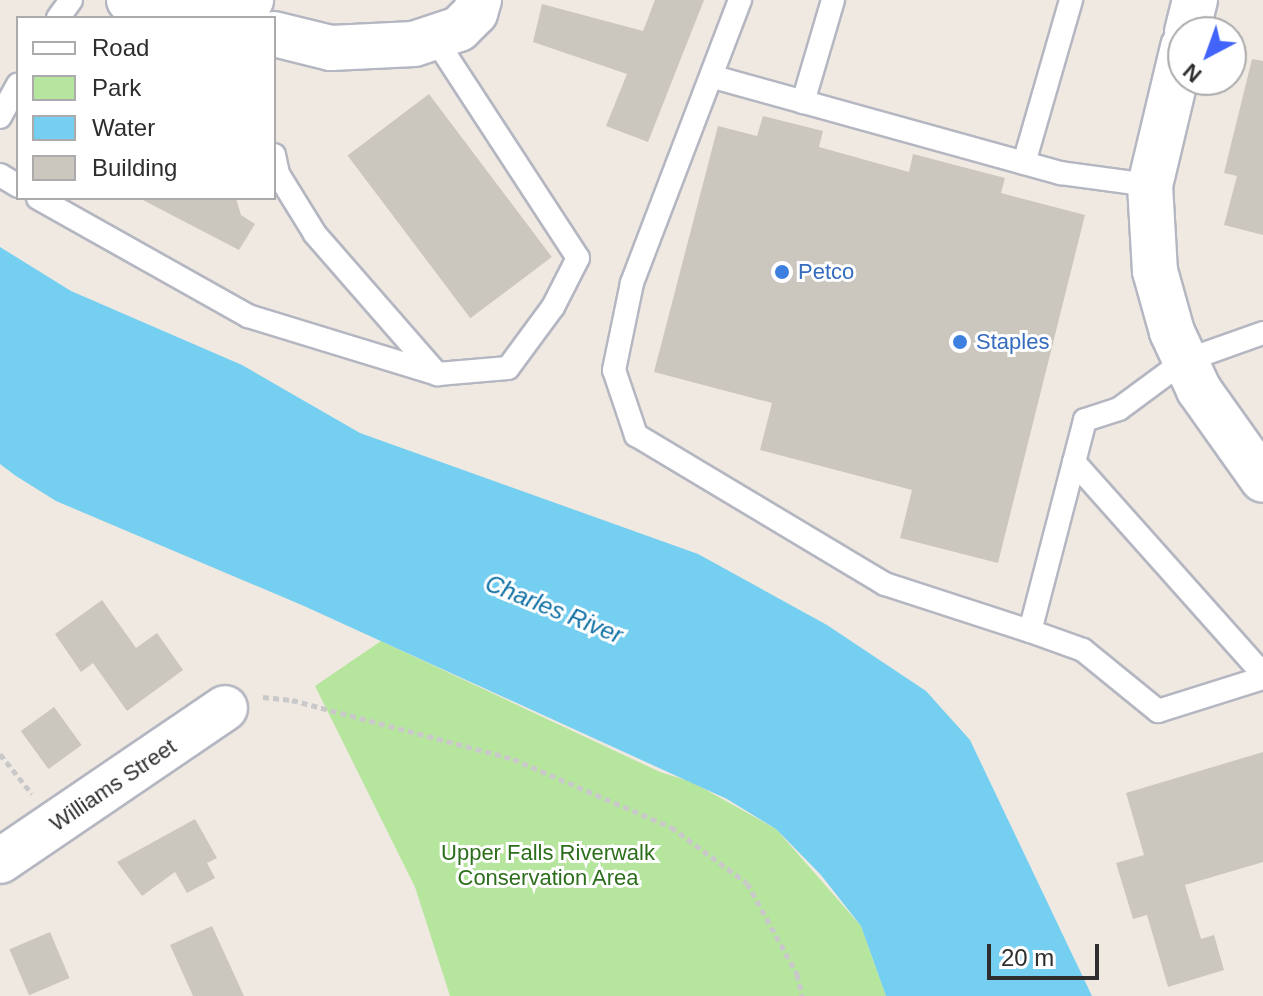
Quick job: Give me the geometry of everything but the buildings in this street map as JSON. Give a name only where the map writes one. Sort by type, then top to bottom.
[{"type":"street","points":[[129,0],[181,16]]},
{"type":"street","points":[[276,26],[331,48],[435,39],[469,22],[479,0]]},
{"type":"street","points":[[200,16],[224,16]]},
{"type":"street","points":[[1171,96],[1150,185],[1155,271],[1184,361],[1216,418],[1263,480]]},
{"type":"street","name":"Williams Street","points":[[0,861],[225,708]]},
{"type":"lane","points":[[740,0],[717,69],[632,283],[614,370],[636,435],[885,584],[1083,650],[1158,711],[1263,676],[1074,462]]},
{"type":"lane","points":[[803,102],[833,0]]},
{"type":"lane","points":[[1024,163],[1071,0]]},
{"type":"lane","points":[[42,200],[248,316],[438,374],[508,368],[553,307],[578,258],[435,39]]},
{"type":"lane","points":[[717,69],[803,102],[1024,163],[1150,185]]},
{"type":"lane","points":[[0,117],[16,89]]},
{"type":"lane","points":[[276,164],[278,174],[315,234],[438,374]]},
{"type":"lane","points":[[1030,631],[1085,420],[1119,409],[1184,361],[1263,333]]},
{"type":"path","points":[[225,708],[251,696],[292,700],[513,759],[671,827],[747,883],[797,974],[802,996]]},
{"type":"green space","name":"Upper Falls Riverwalk Conservation Area","points":[[381,641],[660,772],[692,782],[776,829],[861,926],[886,996],[450,996],[415,887],[315,686]]},
{"type":"water","name":"Charles River","points":[[0,247],[71,291],[242,365],[360,433],[698,554],[827,625],[926,691],[970,740],[1092,996],[886,996],[861,926],[821,875],[776,829],[727,799],[304,606],[56,501],[16,476],[0,464]]},
{"type":"place","name":"Petco","points":[[782,272]]},
{"type":"place","name":"Staples","points":[[960,342]]}]
